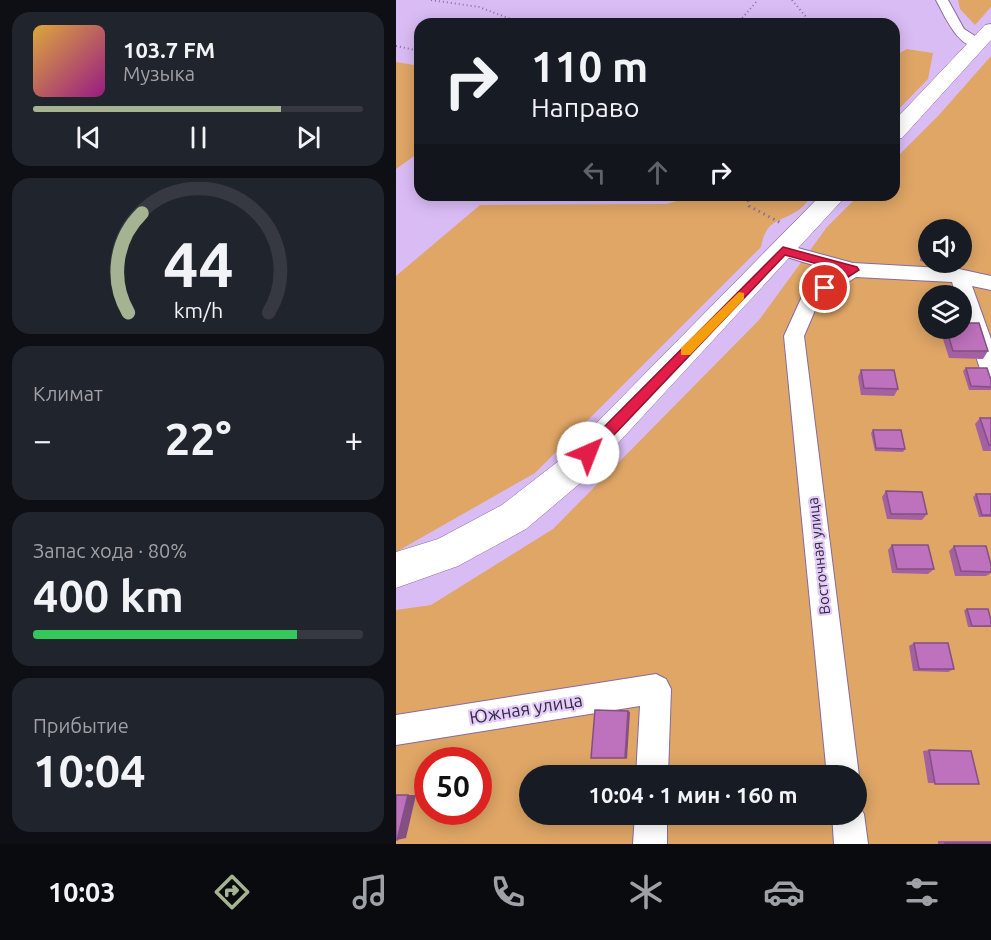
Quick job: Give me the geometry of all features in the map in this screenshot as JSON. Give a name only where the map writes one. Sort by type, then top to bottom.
[{"type":"main road","points":[[900,127],[991,29]]},
{"type":"main road","points":[[396,570],[445,554],[514,517],[572,470],[829,201]]},
{"type":"street","points":[[942,0],[959,31],[978,44]]},
{"type":"street","points":[[791,242],[853,270],[959,276],[991,283]]},
{"type":"street","name":"Восточная улица","points":[[842,765],[794,336],[812,297],[853,270]]},
{"type":"street","points":[[959,276],[991,369]]},
{"type":"street","name":"Южная улица","points":[[396,730],[656,689],[653,765]]},
{"type":"street","points":[[650,844],[651,825]]},
{"type":"street","points":[[849,825],[851,844]]},
{"type":"path","points":[[431,0],[479,7],[508,18]]},
{"type":"path","points":[[742,18],[758,0]]},
{"type":"path","points":[[792,0],[807,18]]},
{"type":"path","points":[[396,46],[414,50]]},
{"type":"path","points":[[748,201],[749,206],[791,242]]},
{"type":"shaded area","points":[[958,0],[991,0],[991,7],[975,25],[960,9]]},
{"type":"shaded area","points":[[907,49],[933,53],[928,79],[900,108],[900,53]]},
{"type":"shaded area","points":[[991,56],[991,844],[396,844],[396,610],[431,605],[553,529],[759,320],[827,227],[853,201],[900,201],[900,154],[939,115]]},
{"type":"shaded area","points":[[396,62],[414,65],[414,156],[396,169]]},
{"type":"shaded area","points":[[677,201],[807,201],[793,214],[770,226],[761,247],[535,473],[396,552],[396,276],[480,205],[666,204]]},
{"type":"building","points":[[972,323],[979,323],[988,351],[953,351],[949,339],[972,339]]},
{"type":"building","points":[[966,368],[987,368],[991,387],[971,386]]},
{"type":"building","points":[[861,370],[894,370],[898,389],[864,388]]},
{"type":"building","points":[[980,418],[991,418],[991,445],[989,445]]},
{"type":"building","points":[[873,430],[901,430],[905,449],[876,448]]},
{"type":"building","points":[[886,491],[922,492],[927,514],[891,514]]},
{"type":"building","points":[[976,494],[991,494],[991,515],[982,515]]},
{"type":"building","points":[[892,545],[928,545],[934,569],[897,569]]},
{"type":"building","points":[[954,546],[986,546],[991,572],[961,571]]},
{"type":"building","points":[[967,609],[988,609],[991,626],[972,626]]},
{"type":"building","points":[[914,643],[948,643],[954,669],[919,669]]},
{"type":"building","points":[[595,710],[628,711],[625,758],[591,758]]},
{"type":"building","points":[[929,750],[971,751],[979,784],[935,784]]},
{"type":"building","points":[[396,795],[408,795],[397,840],[396,840]]},
{"type":"building","points":[[991,843],[991,844],[945,844]]},
{"type":"slow traffic","points":[[686,351],[739,296]]},
{"type":"route","points":[[588,453],[783,250],[853,270],[825,288]]}]
